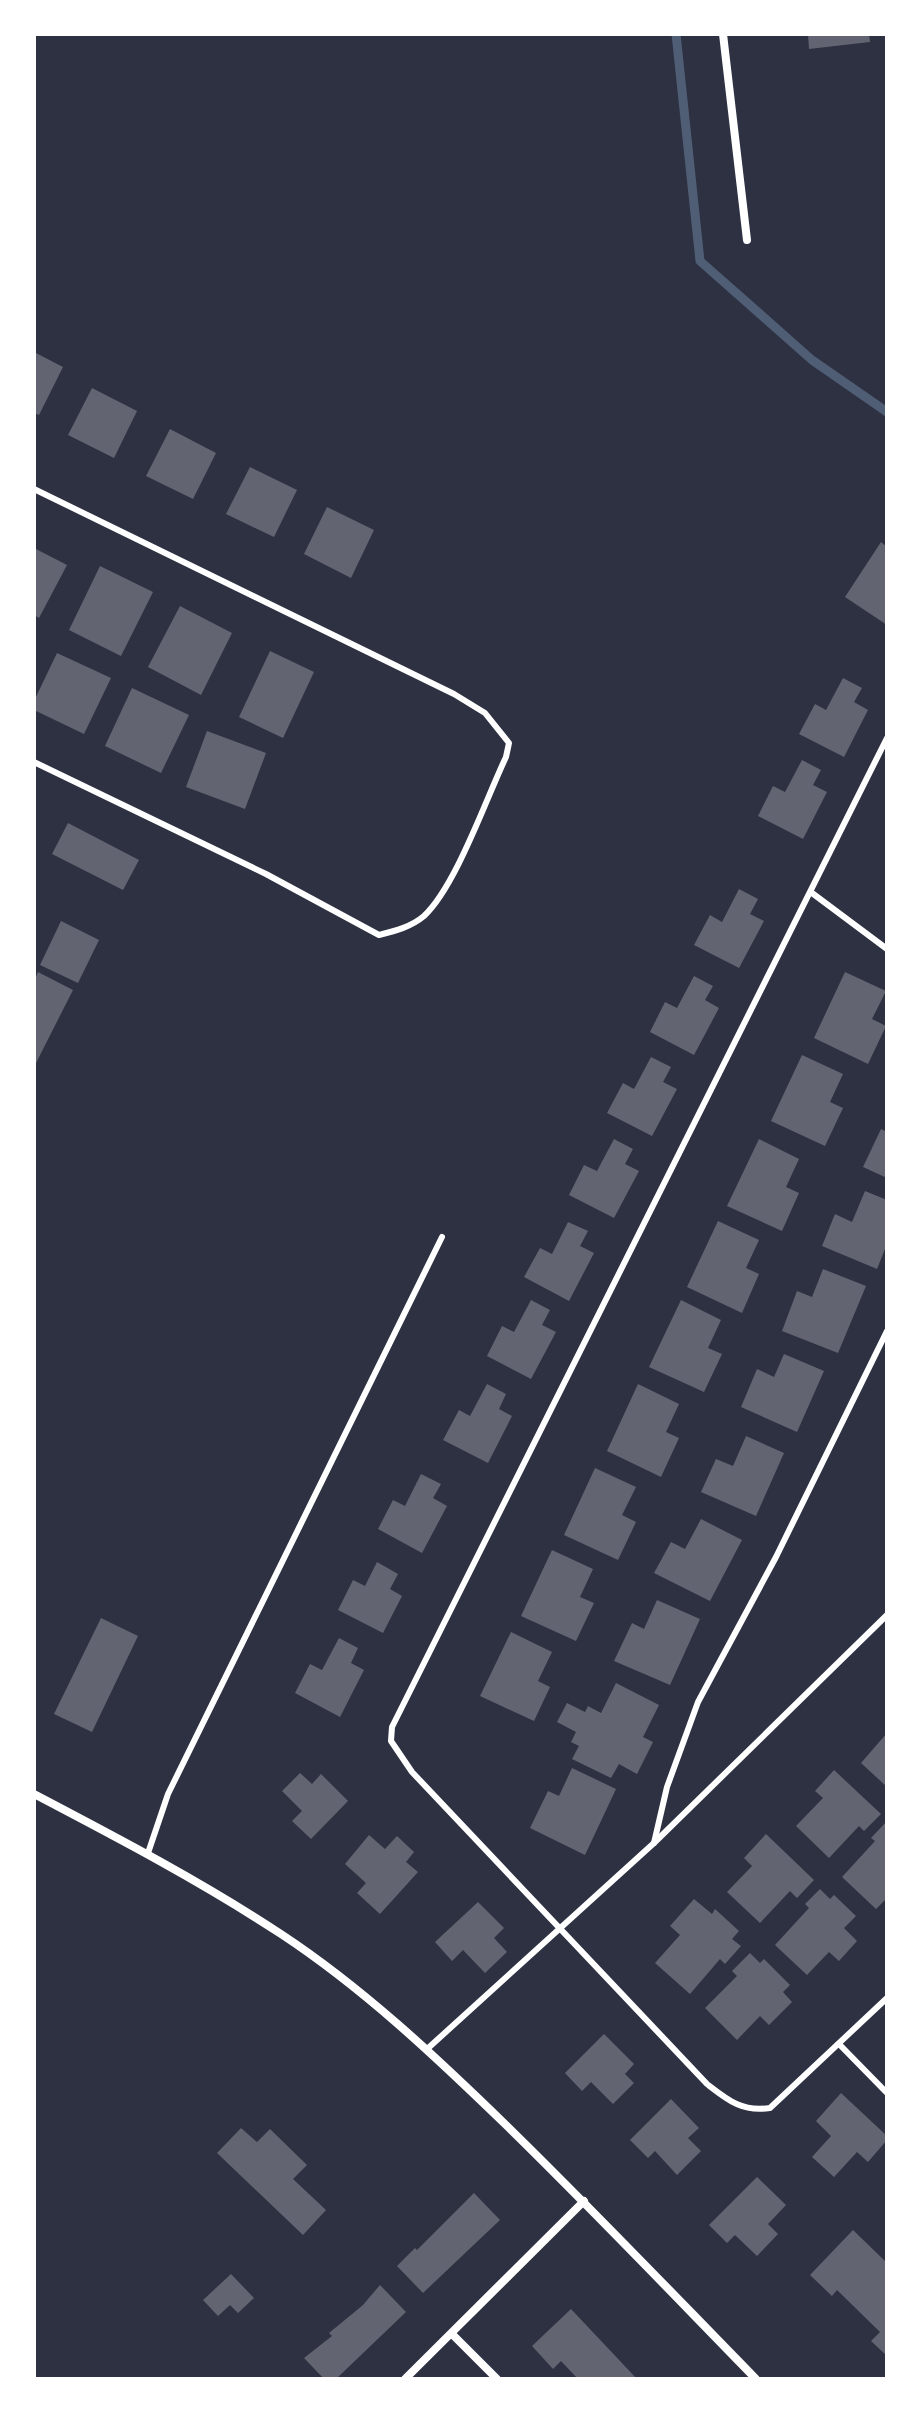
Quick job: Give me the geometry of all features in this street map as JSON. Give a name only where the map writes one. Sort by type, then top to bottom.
[{"type":"street","points":[[723,34],[747,240]]},
{"type":"street","points":[[34,1794],[148,1853],[282,1935],[362,1994],[426,2050],[584,2201],[756,2379]]},
{"type":"street","points":[[405,2379],[584,2201]]},
{"type":"street","points":[[452,2334],[497,2379]]},
{"type":"lane","points":[[34,489],[454,694],[485,713],[509,743],[506,757],[451,875],[424,915],[401,930],[379,935],[266,874],[34,762]]},
{"type":"lane","points":[[887,738],[392,1727],[391,1741],[412,1772],[563,1928],[707,2084],[735,2105],[751,2111],[770,2108],[887,1998]]},
{"type":"lane","points":[[812,893],[887,949]]},
{"type":"lane","points":[[148,1853],[168,1794],[442,1237]]},
{"type":"lane","points":[[654,1843],[667,1787],[698,1702],[776,1557],[887,1331]]},
{"type":"lane","points":[[426,2050],[654,1843],[887,1615]]},
{"type":"lane","points":[[839,2044],[887,2093]]},
{"type":"building","points":[[808,34],[869,34],[870,42],[809,49]]},
{"type":"building","points":[[34,352],[63,367],[39,415],[34,413]]},
{"type":"building","points":[[92,388],[137,411],[114,458],[68,435]]},
{"type":"building","points":[[170,429],[216,453],[193,499],[146,476]]},
{"type":"building","points":[[250,467],[297,490],[274,537],[226,514]]},
{"type":"building","points":[[327,507],[374,530],[351,578],[304,554]]},
{"type":"building","points":[[881,542],[887,547],[887,625],[845,597]]},
{"type":"building","points":[[34,548],[67,565],[39,618],[34,615]]},
{"type":"building","points":[[100,566],[153,592],[121,656],[69,630]]},
{"type":"building","points":[[180,606],[232,633],[201,695],[148,667]]},
{"type":"building","points":[[270,651],[314,672],[283,738],[239,717]]},
{"type":"building","points":[[57,653],[111,678],[84,734],[34,710],[34,701]]},
{"type":"building","points":[[843,678],[862,688],[854,702],[868,710],[844,757],[799,734],[815,704],[826,710]]},
{"type":"building","points":[[132,688],[189,715],[161,773],[105,746]]},
{"type":"building","points":[[207,731],[266,753],[245,809],[186,787]]},
{"type":"building","points":[[802,760],[821,770],[813,785],[827,792],[803,839],[758,816],[773,786],[785,792]]},
{"type":"building","points":[[68,823],[139,860],[123,890],[52,854]]},
{"type":"building","points":[[739,889],[758,899],[750,914],[764,921],[739,968],[694,945],[710,915],[722,922]]},
{"type":"building","points":[[61,921],[99,940],[78,983],[40,965]]},
{"type":"building","points":[[38,972],[73,990],[34,1067],[34,981]]},
{"type":"building","points":[[845,972],[886,991],[872,1019],[886,1026],[868,1064],[814,1038]]},
{"type":"building","points":[[694,976],[713,986],[705,1000],[719,1008],[694,1055],[650,1032],[665,1002],[677,1008]]},
{"type":"building","points":[[802,1055],[843,1074],[830,1102],[843,1108],[825,1146],[771,1121]]},
{"type":"building","points":[[651,1057],[671,1067],[663,1082],[677,1089],[652,1136],[607,1113],[623,1083],[634,1089]]},
{"type":"building","points":[[881,1129],[887,1132],[887,1178],[863,1167]]},
{"type":"building","points":[[614,1139],[633,1149],[625,1164],[639,1171],[614,1218],[569,1195],[584,1165],[597,1171]]},
{"type":"building","points":[[759,1139],[799,1159],[786,1187],[799,1193],[782,1231],[727,1206]]},
{"type":"building","points":[[865,1191],[887,1200],[887,1244],[877,1269],[822,1246],[835,1214],[852,1222]]},
{"type":"building","points":[[718,1221],[759,1240],[746,1268],[759,1274],[742,1313],[687,1287]]},
{"type":"building","points":[[568,1222],[588,1231],[580,1246],[594,1253],[569,1301],[524,1277],[540,1248],[552,1254]]},
{"type":"building","points":[[823,1269],[866,1286],[838,1353],[782,1331],[797,1291],[812,1297]]},
{"type":"building","points":[[531,1300],[550,1310],[542,1325],[556,1332],[531,1379],[487,1356],[502,1326],[514,1332]]},
{"type":"building","points":[[681,1300],[721,1320],[708,1348],[722,1354],[704,1392],[649,1367]]},
{"type":"building","points":[[784,1354],[824,1371],[797,1432],[741,1407],[757,1369],[774,1377]]},
{"type":"building","points":[[487,1384],[506,1394],[499,1409],[512,1416],[488,1463],[443,1440],[459,1410],[470,1416]]},
{"type":"building","points":[[638,1384],[679,1404],[666,1432],[679,1438],[661,1477],[607,1451]]},
{"type":"building","points":[[746,1436],[784,1453],[756,1516],[701,1492],[716,1459],[733,1466]]},
{"type":"building","points":[[595,1468],[636,1487],[622,1515],[636,1522],[618,1560],[564,1535]]},
{"type":"building","points":[[421,1474],[441,1484],[433,1498],[447,1506],[422,1553],[378,1529],[393,1500],[405,1506]]},
{"type":"building","points":[[701,1519],[742,1540],[710,1601],[654,1573],[671,1542],[685,1549]]},
{"type":"building","points":[[552,1550],[593,1569],[580,1597],[594,1603],[576,1641],[521,1616]]},
{"type":"building","points":[[377,1562],[398,1574],[390,1589],[402,1596],[383,1633],[338,1610],[353,1580],[365,1586]]},
{"type":"building","points":[[657,1600],[700,1619],[670,1685],[614,1661],[632,1623],[644,1629]]},
{"type":"building","points":[[101,1618],[138,1636],[92,1732],[54,1714]]},
{"type":"building","points":[[511,1632],[552,1652],[538,1681],[550,1687],[534,1721],[480,1696]]},
{"type":"building","points":[[339,1638],[358,1648],[351,1663],[364,1670],[340,1717],[295,1693],[310,1664],[322,1670]]},
{"type":"building","points":[[616,1683],[659,1705],[643,1737],[653,1742],[637,1774],[619,1764],[611,1778],[572,1759],[579,1746],[571,1742],[576,1732],[557,1722],[567,1703],[585,1712],[588,1706],[601,1713]]},
{"type":"building","points":[[887,1733],[887,1787],[861,1763]]},
{"type":"building","points":[[572,1768],[616,1789],[585,1855],[530,1828],[548,1791],[559,1796]]},
{"type":"building","points":[[834,1770],[881,1814],[864,1831],[859,1826],[829,1858],[796,1826],[823,1798],[815,1791]]},
{"type":"building","points":[[300,1773],[312,1784],[321,1774],[348,1801],[311,1839],[292,1821],[302,1811],[282,1791]]},
{"type":"building","points":[[887,1821],[887,1898],[876,1909],[842,1877],[875,1841],[871,1838]]},
{"type":"building","points":[[766,1834],[814,1880],[797,1898],[790,1891],[760,1923],[727,1892],[752,1866],[744,1858]]},
{"type":"building","points":[[369,1835],[385,1849],[397,1836],[414,1852],[406,1862],[418,1872],[380,1914],[357,1893],[366,1883],[345,1864]]},
{"type":"building","points":[[820,1889],[830,1899],[834,1895],[856,1916],[844,1928],[857,1941],[839,1961],[829,1952],[807,1975],[775,1945],[809,1908],[805,1904]]},
{"type":"building","points":[[694,1899],[712,1914],[715,1909],[739,1931],[732,1939],[741,1946],[725,1964],[720,1959],[690,1994],[655,1963],[680,1935],[670,1926]]},
{"type":"building","points":[[478,1902],[504,1928],[494,1938],[507,1952],[485,1973],[463,1950],[452,1961],[435,1942]]},
{"type":"building","points":[[750,1953],[760,1963],[764,1959],[790,1985],[783,1992],[792,2002],[769,2025],[760,2016],[737,2040],[705,2008],[737,1976],[732,1971]]},
{"type":"building","points":[[604,2034],[634,2064],[625,2074],[634,2083],[613,2104],[591,2082],[582,2091],[565,2073]]},
{"type":"building","points":[[841,2093],[887,2136],[887,2140],[868,2162],[857,2152],[834,2177],[812,2157],[831,2136],[816,2121]]},
{"type":"building","points":[[671,2099],[699,2128],[688,2138],[701,2151],[677,2175],[655,2151],[648,2158],[630,2140]]},
{"type":"building","points":[[241,2128],[257,2142],[270,2129],[307,2165],[293,2179],[326,2210],[303,2235],[217,2153]]},
{"type":"building","points":[[757,2177],[786,2205],[768,2224],[778,2234],[757,2256],[735,2235],[727,2243],[709,2225]]},
{"type":"building","points":[[474,2193],[500,2220],[423,2293],[397,2266]]},
{"type":"building","points":[[853,2230],[887,2263],[887,2356],[871,2341],[880,2332],[837,2290],[832,2296],[810,2275]]},
{"type":"building","points":[[231,2274],[254,2298],[238,2313],[230,2305],[218,2316],[203,2300]]},
{"type":"building","points":[[380,2285],[406,2312],[336,2379],[324,2379],[304,2358],[332,2336],[329,2333],[363,2305]]},
{"type":"building","points":[[571,2309],[637,2379],[578,2379],[561,2361],[553,2369],[532,2346]]},
{"type":"waterway","points":[[676,34],[700,261],[812,360],[887,412]]}]
